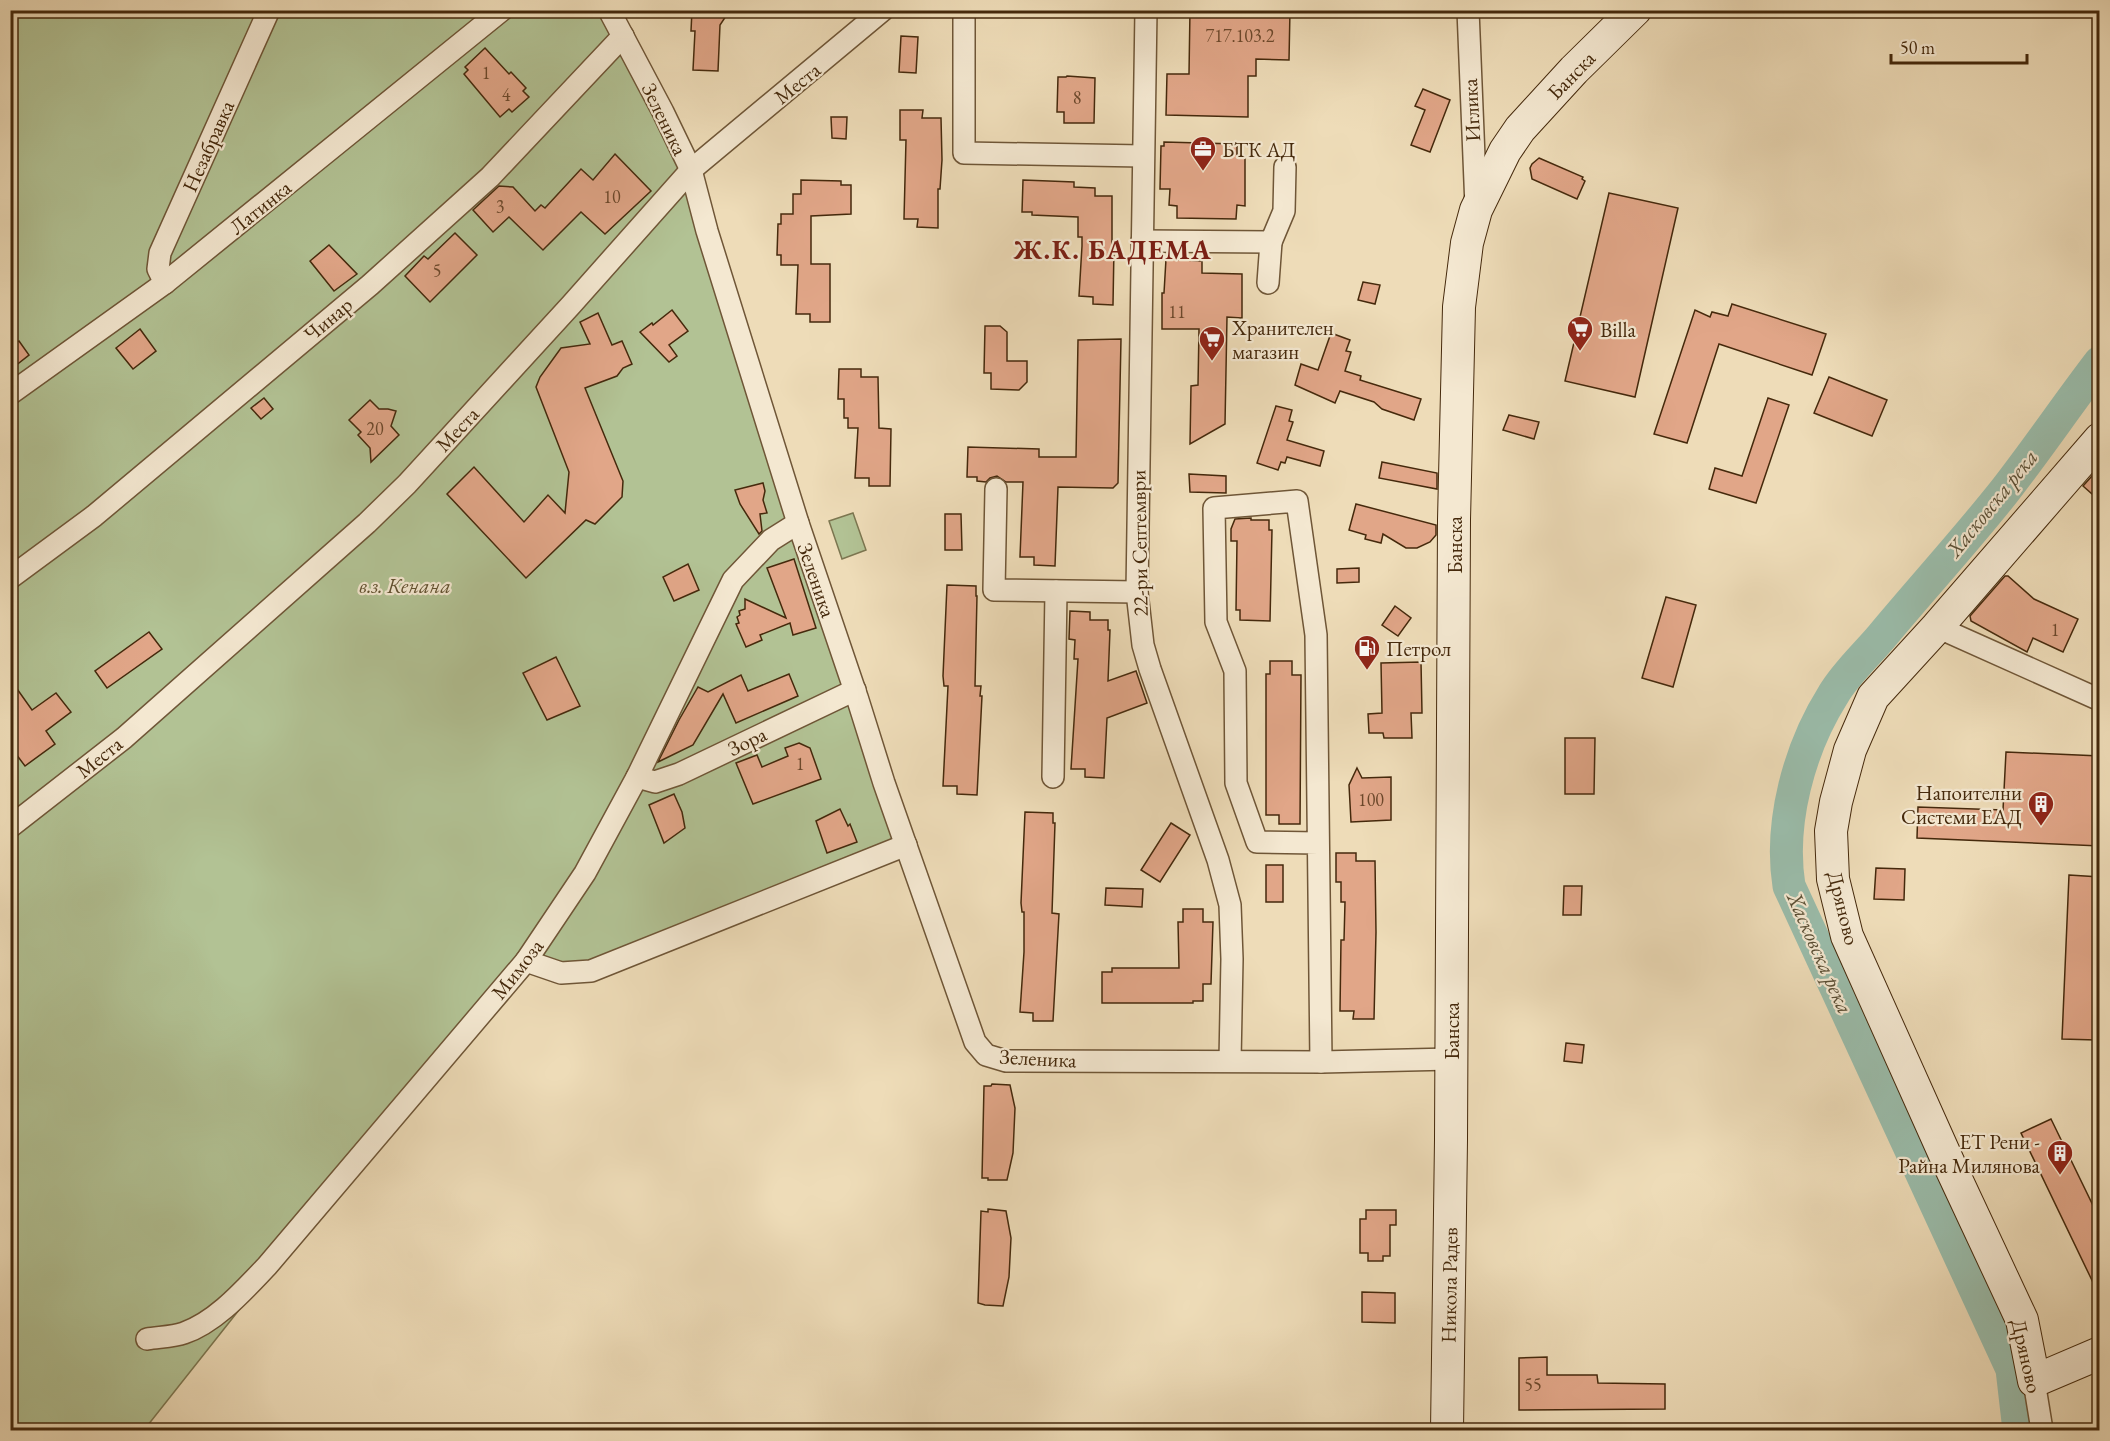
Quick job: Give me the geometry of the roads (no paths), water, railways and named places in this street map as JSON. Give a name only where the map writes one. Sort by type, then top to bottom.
[{"type":"street","name":"Незабравка","points":[[165,283],[158,269],[160,253],[269,10]]},
{"type":"street","name":"Латинка","points":[[10,394],[165,283],[502,10]]},
{"type":"street","name":"Зеленика","points":[[609,10],[691,170],[707,231],[798,523],[975,1042],[986,1055],[1006,1061],[1321,1062],[1451,1059]]},
{"type":"street","name":"Места","points":[[10,827],[124,738],[368,523],[564,314],[691,170],[883,10]]},
{"type":"street","points":[[964,10],[964,153],[1143,156]]},
{"type":"street","name":"22-ри Септември","points":[[1146,10],[1137,592],[1142,637],[1150,669],[1218,860],[1230,905],[1232,959],[1230,1061]]},
{"type":"street","name":"Иглика","points":[[1468,10],[1476,210]]},
{"type":"street","name":"Банска","points":[[1451,1140],[1454,520],[1459,307],[1467,243],[1476,210],[1505,151],[1520,129],[1574,70],[1635,10]]},
{"type":"street","name":"Чинар","points":[[10,578],[94,516],[370,285],[490,177],[623,36]]},
{"type":"street","points":[[1268,283],[1271,242],[1284,211],[1285,167]]},
{"type":"street","points":[[1142,241],[1271,242]]},
{"type":"street","name":"Дряново","points":[[2042,1431],[2022,1320],[1847,936],[1833,879],[1831,831],[1836,802],[1855,740],[1873,697],[1937,627],[2100,439]]},
{"type":"street","points":[[996,489],[994,590],[1137,592]]},
{"type":"street","points":[[1318,843],[1257,842],[1236,783],[1234,671],[1216,621],[1214,508],[1297,501],[1316,635],[1321,1062]]},
{"type":"street","name":"Мимоза","points":[[147,1339],[184,1333],[232,1303],[274,1257],[525,962],[585,873],[637,777],[732,580],[771,540],[798,523]]},
{"type":"street","points":[[1053,777],[1056,591]]},
{"type":"street","points":[[1937,627],[2100,699]]},
{"type":"street","name":"Зора","points":[[637,777],[655,782],[679,774],[855,690]]},
{"type":"street","points":[[525,962],[561,973],[591,970],[906,845]]},
{"type":"street","name":"Никола Радев","points":[[1447,1431],[1451,1140]]},
{"type":"street","points":[[2034,1381],[2100,1353]]},
{"type":"waterway","name":"Хасковска река","points":[[2019,1430],[2012,1369],[1789,886],[1787,837],[1795,787],[1810,739],[1838,687],[2003,493],[2100,362]]},
{"type":"place","name":"БТК АД","points":[[1203,172]]},
{"type":"place","name":"Billa","points":[[1580,352]]},
{"type":"place","name":"Хранителен магазин","points":[[1212,362]]},
{"type":"place","name":"Петрол","points":[[1367,671]]},
{"type":"place","name":"Напоителни Системи ЕАД","points":[[2041,827]]},
{"type":"place","name":"ЕТ Рени - Райна Милянова","points":[[2060,1176]]},
{"type":"district","name":"Ж.К. БАДЕМА","points":[[1113,249]]},
{"type":"park label","name":"в.з. Кенана","points":[[405,585]]}]
